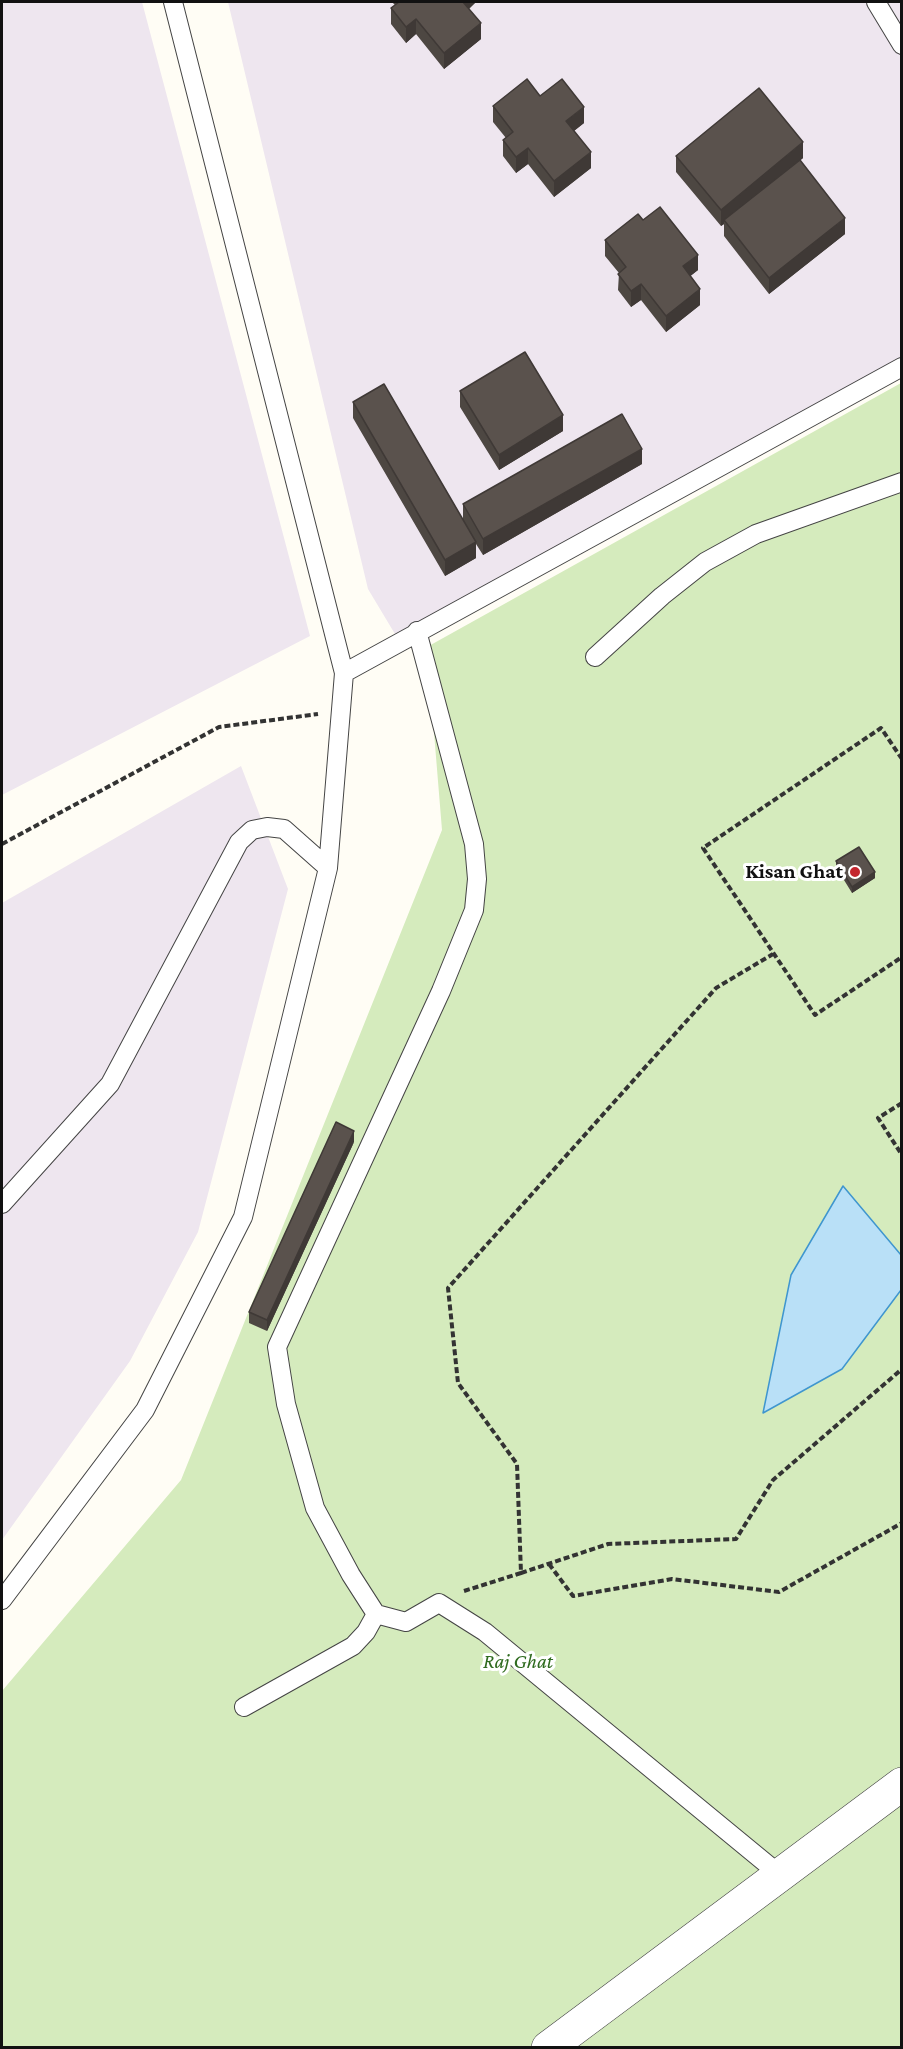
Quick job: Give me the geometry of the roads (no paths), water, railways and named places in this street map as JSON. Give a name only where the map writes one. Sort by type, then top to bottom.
[{"type":"street","points":[[548,2048],[902,1784]]},
{"type":"lane","points":[[2,1600],[145,1410],[243,1217],[328,868],[339,711],[344,673],[172,2]]},
{"type":"lane","points":[[876,2],[902,45]]},
{"type":"lane","points":[[344,673],[902,367]]},
{"type":"lane","points":[[595,657],[662,596],[705,562],[756,534],[902,482]]},
{"type":"lane","points":[[417,631],[474,844],[477,879],[474,910],[441,991],[277,1347],[286,1404],[315,1508],[351,1575],[376,1614],[406,1623],[439,1603],[484,1632],[779,1874]]},
{"type":"lane","points":[[2,1204],[110,1084],[239,842],[252,830],[267,827],[284,829],[328,868]]},
{"type":"lane","points":[[244,1707],[353,1647],[366,1632],[376,1614]]},
{"type":"water","points":[[843,1186],[901,1255],[901,1290],[842,1369],[763,1413],[791,1275]]},
{"type":"place","name":"Kisan Ghat","points":[[855,872]]},
{"type":"park label","name":"Raj Ghat","points":[[518,1662]]}]
